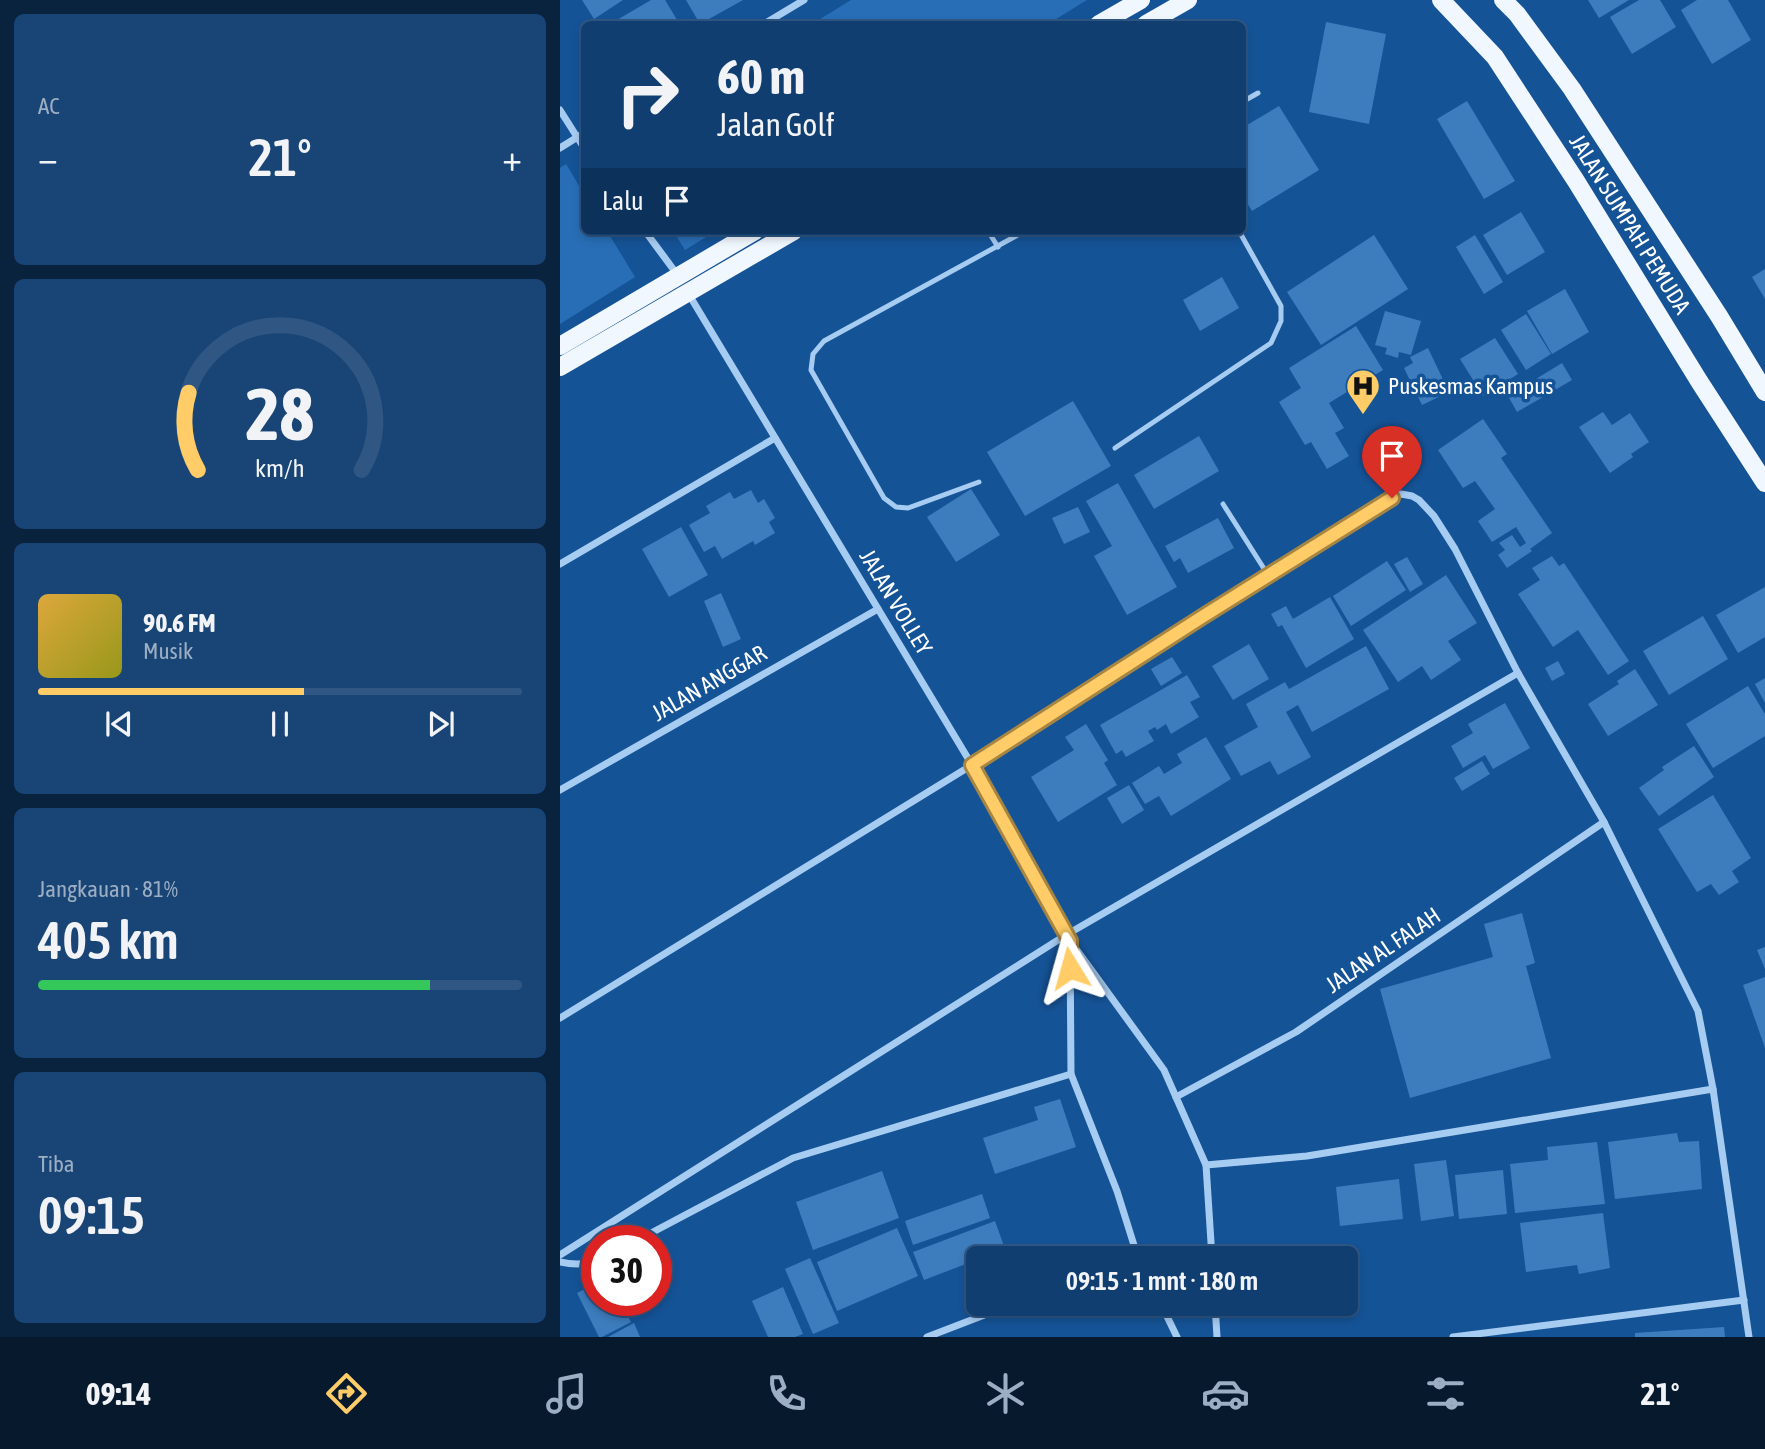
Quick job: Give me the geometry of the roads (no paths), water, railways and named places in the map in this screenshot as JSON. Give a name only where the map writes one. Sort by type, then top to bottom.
[{"type":"main road","points":[[1151,21],[1188,0]]},
{"type":"main road","name":"JALAN SUMPAH PEMUDA","points":[[1441,0],[1495,57],[1765,483]]},
{"type":"main road","name":"JALAN SUMPAH PEMUDA","points":[[1503,0],[1517,14],[1572,89],[1765,392]]},
{"type":"main road","points":[[1104,21],[1135,1]]},
{"type":"main road","points":[[560,346],[748,235]]},
{"type":"main road","points":[[560,367],[787,235]]},
{"type":"street","points":[[769,21],[804,0]]},
{"type":"street","points":[[1135,1],[1145,21]]},
{"type":"street","points":[[560,110],[581,144]]},
{"type":"street","points":[[560,148],[581,135]]},
{"type":"street","name":"JALAN VOLLEY","points":[[648,235],[679,277],[972,765],[1068,938],[1164,1070],[1206,1165]]},
{"type":"street","points":[[560,564],[775,438]]},
{"type":"street","points":[[560,1018],[972,765],[1392,498],[1401,494],[1409,495],[1419,500],[1434,516],[1455,548],[1518,673],[1604,822],[1698,1011],[1713,1089],[1749,1337]]},
{"type":"street","name":"JALAN ANGGAR","points":[[560,790],[878,609]]},
{"type":"street","points":[[560,1255],[1068,938],[1518,673]]},
{"type":"street","name":"JALAN AL FALAH","points":[[1176,1097],[1296,1032],[1604,822]]},
{"type":"street","points":[[1068,938],[1071,1074],[1117,1191],[1132,1246]]},
{"type":"street","points":[[666,1225],[793,1158],[1071,1074]]},
{"type":"street","points":[[1211,1246],[1206,1165],[1307,1156],[1713,1089]]},
{"type":"street","points":[[560,1262],[581,1264]]},
{"type":"street","points":[[1453,1337],[1744,1300]]},
{"type":"street","points":[[927,1337],[982,1316]]},
{"type":"street","points":[[1167,1316],[1177,1337]]},
{"type":"street","points":[[1215,1316],[1217,1337]]},
{"type":"lane","points":[[1246,100],[1258,93]]},
{"type":"lane","points":[[990,235],[998,247]]},
{"type":"lane","points":[[979,482],[908,508],[896,507],[884,498],[811,370],[813,354],[824,341],[1018,235]]},
{"type":"lane","points":[[1115,448],[1271,343],[1281,321],[1281,306],[1242,235]]},
{"type":"lane","points":[[1223,503],[1268,576]]},
{"type":"place","name":"Puskesmas Kampus","points":[[1363,416]]}]
